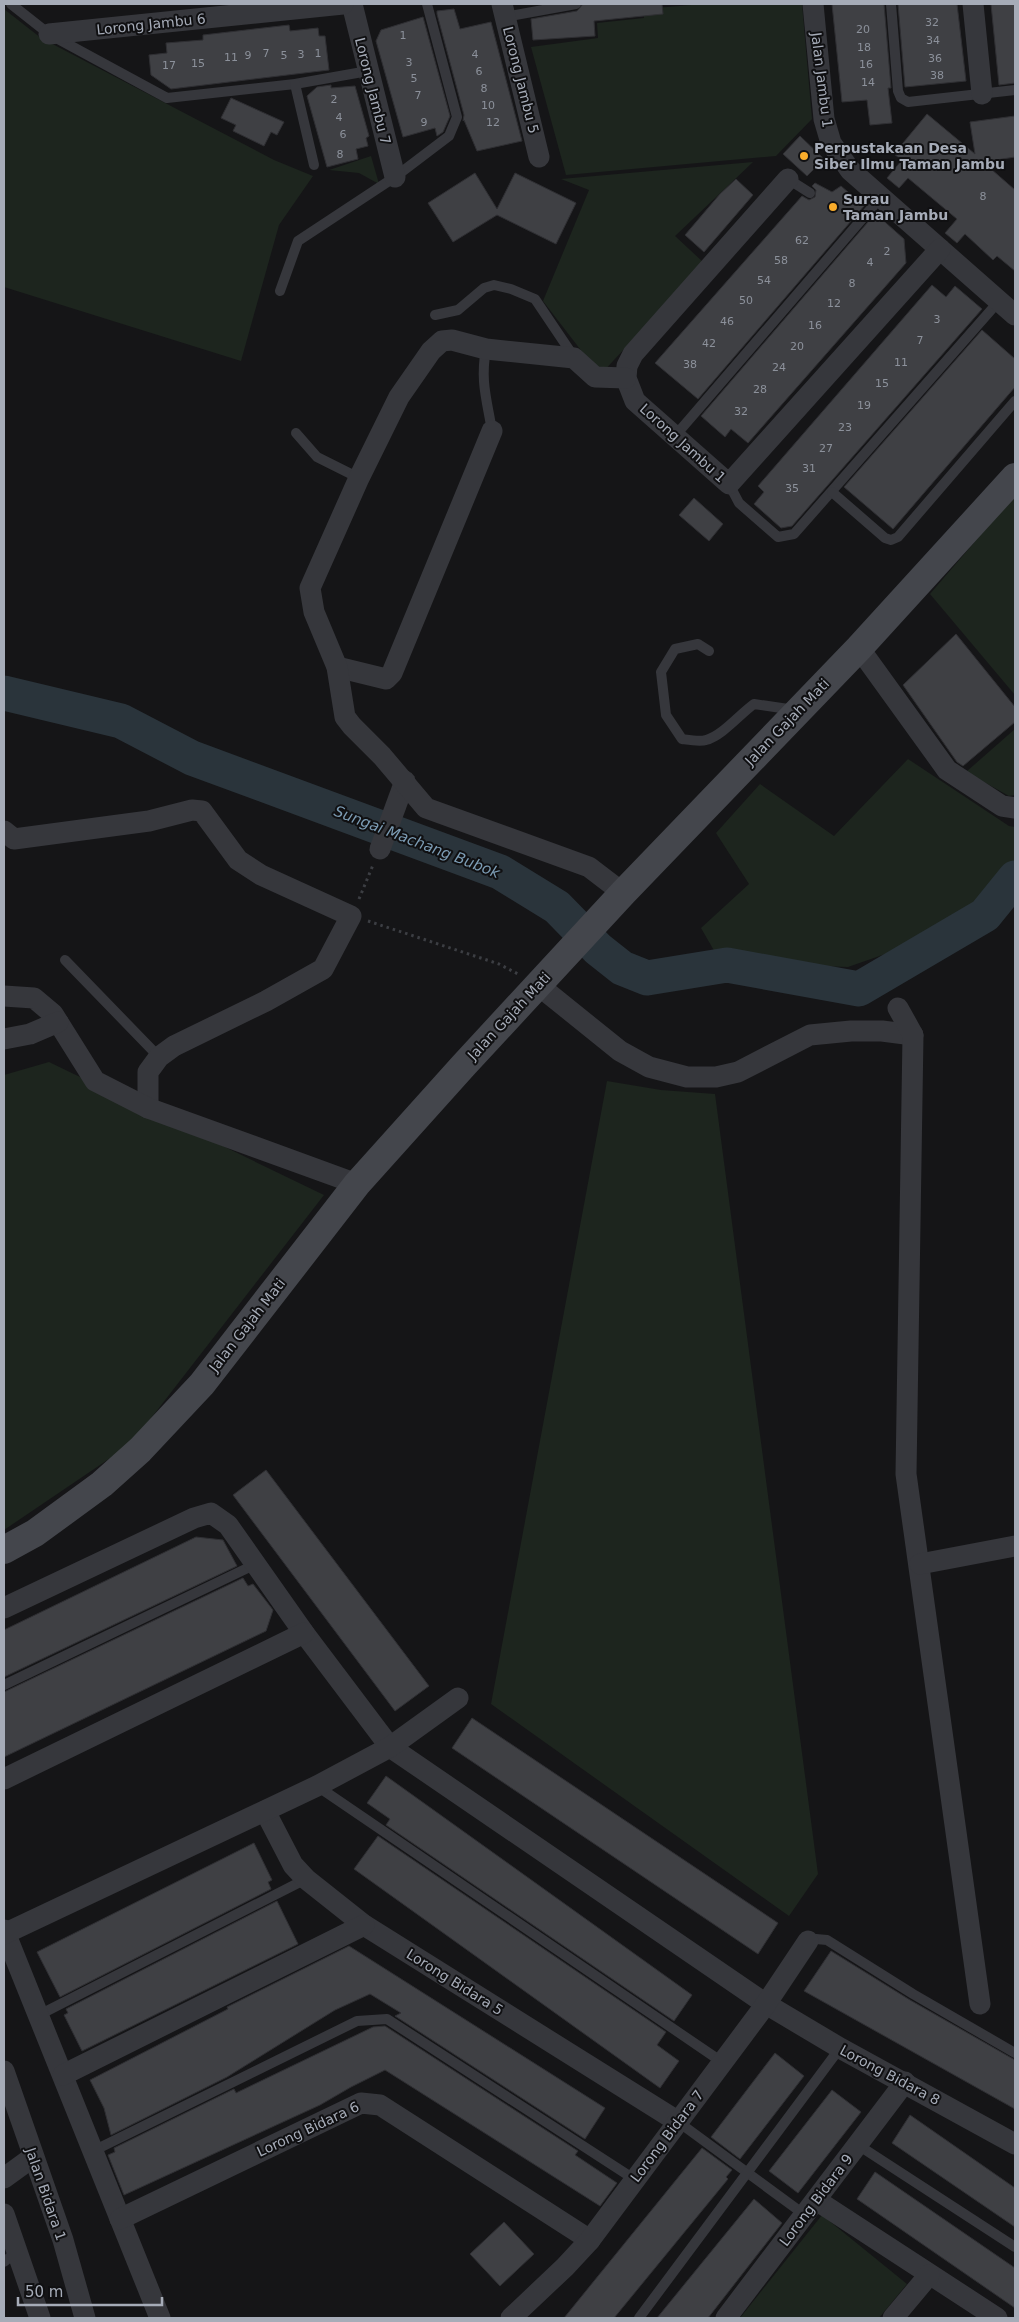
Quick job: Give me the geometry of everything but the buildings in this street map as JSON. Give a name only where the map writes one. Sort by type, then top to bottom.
[{"type":"main road","name":"Jalan Gajah Mati","points":[[4,1550],[35,1533],[102,1484],[140,1450],[202,1384],[357,1184],[615,901],[859,648],[1015,478]]},
{"type":"street","name":"Lorong Jambu 6","points":[[49,34],[343,4]]},
{"type":"street","name":"Lorong Jambu 7","points":[[352,4],[395,178]]},
{"type":"street","name":"Jalan Jambu 1","points":[[813,4],[824,119],[831,143],[850,170],[1015,315]]},
{"type":"street","points":[[973,4],[982,94]]},
{"type":"street","name":"Lorong Jambu 5","points":[[504,10],[540,157]]},
{"type":"street","points":[[615,901],[589,867],[426,808],[404,781],[345,717],[336,667],[314,612],[310,588],[359,478],[399,397],[431,351],[442,341],[452,340],[486,349],[574,358],[595,378],[626,378],[627,366],[633,354],[788,179]]},
{"type":"street","name":"Lorong Jambu 1","points":[[626,378],[635,401],[729,484],[940,249]]},
{"type":"street","points":[[336,667],[386,679],[392,673],[492,430]]},
{"type":"street","points":[[859,648],[947,770],[1002,806],[1015,808]]},
{"type":"street","points":[[380,849],[404,781]]},
{"type":"street","points":[[4,831],[14,840],[149,821],[179,812],[202,811],[238,860],[261,875],[351,916],[323,969],[266,1001],[174,1046],[159,1057],[148,1072],[148,1108]]},
{"type":"street","points":[[538,985],[620,1052],[649,1067],[687,1077],[716,1077],[738,1072],[810,1035],[851,1031],[882,1031],[913,1035]]},
{"type":"street","points":[[4,996],[34,998],[53,1014],[95,1081],[148,1108],[357,1184]]},
{"type":"street","points":[[898,1008],[913,1035],[906,1474],[980,2004]]},
{"type":"street","points":[[4,1039],[30,1034],[58,1022]]},
{"type":"street","name":"Lorong Bidara 8","points":[[4,1608],[194,1518],[211,1513],[228,1526],[304,1633],[390,1747],[766,2004],[840,2048],[1015,2144]]},
{"type":"street","points":[[920,1564],[1015,1546]]},
{"type":"street","points":[[4,1778],[304,1633]]},
{"type":"street","points":[[160,2318],[4,1932],[318,1786],[390,1747],[458,1698]]},
{"type":"street","name":"Lorong Bidara 5","points":[[265,1810],[293,1865],[306,1879],[364,1924],[677,2121]]},
{"type":"street","points":[[63,2075],[364,1924]]},
{"type":"street","name":"Lorong Bidara 7","points":[[511,2318],[565,2267],[590,2240],[766,2004],[808,1941]]},
{"type":"street","name":"Jalan Bidara 1","points":[[4,2071],[63,2240],[85,2318]]},
{"type":"street","name":"Lorong Bidara 9","points":[[726,2318],[905,2082]]},
{"type":"street","name":"Lorong Bidara 6","points":[[120,2219],[361,2103],[380,2105],[590,2240]]},
{"type":"street","points":[[4,2178],[33,2157]]},
{"type":"street","points":[[811,2207],[930,2274],[991,2317]]},
{"type":"street","points":[[4,2214],[10,2257],[40,2318]]},
{"type":"street","points":[[893,2318],[930,2274]]},
{"type":"lane","points":[[12,4],[49,34],[167,98],[294,84],[368,71]]},
{"type":"lane","points":[[280,290],[298,241],[395,178],[449,136],[457,117],[427,4]]},
{"type":"lane","points":[[504,10],[576,4]]},
{"type":"lane","points":[[891,4],[898,90],[901,98],[908,102],[1015,90]]},
{"type":"lane","points":[[294,84],[314,165]]},
{"type":"lane","points":[[788,179],[810,193]]},
{"type":"lane","points":[[674,436],[881,197]]},
{"type":"lane","points":[[435,316],[458,310],[494,285],[511,289],[534,299],[574,358]]},
{"type":"lane","points":[[729,484],[739,502],[778,536],[794,534],[999,301]]},
{"type":"lane","points":[[486,349],[482,368],[483,391],[492,430]]},
{"type":"lane","points":[[832,492],[885,538],[891,540],[898,537],[1015,401]]},
{"type":"lane","points":[[296,433],[317,457],[359,478]]},
{"type":"lane","points":[[709,651],[698,644],[675,649],[661,672],[666,715],[682,739],[706,741],[728,726],[741,713],[754,704],[799,711]]},
{"type":"lane","points":[[65,960],[159,1057]]},
{"type":"lane","points":[[4,1685],[256,1564]]},
{"type":"lane","points":[[318,1786],[722,2062]]},
{"type":"lane","points":[[39,2015],[306,1879]]},
{"type":"lane","points":[[808,1941],[816,1938],[827,1940],[913,1994],[1015,2053]]},
{"type":"lane","points":[[93,2151],[357,2021],[387,2019],[634,2179]]},
{"type":"lane","points":[[638,2318],[840,2048]]},
{"type":"lane","points":[[677,2121],[748,2173],[811,2207]]},
{"type":"lane","points":[[858,2145],[1015,2246]]},
{"type":"path","points":[[380,849],[351,916],[499,964],[538,985]]},
{"type":"shaded area","points":[[703,4],[802,4],[812,119],[776,156],[566,175],[531,47],[598,38],[597,23],[644,18],[643,9]]},
{"type":"shaded area","points":[[4,9],[41,38],[274,160],[313,176],[279,225],[241,361],[4,287]]},
{"type":"shaded area","points":[[371,156],[379,184],[359,173],[329,170]]},
{"type":"shaded area","points":[[753,162],[675,236],[704,263],[600,375],[543,301],[589,190],[561,179]]},
{"type":"shaded area","points":[[1015,495],[1015,695],[930,594]]},
{"type":"shaded area","points":[[1015,729],[1015,795],[1009,796],[966,772]]},
{"type":"shaded area","points":[[908,759],[1009,826],[1015,827],[1015,859],[972,909],[891,952],[848,967],[788,965],[716,954],[701,928],[749,884],[716,833],[760,784],[834,836]]},
{"type":"shaded area","points":[[49,1062],[324,1195],[131,1444],[4,1530],[4,1075]]},
{"type":"shaded area","points":[[607,1081],[661,1090],[715,1094],[818,1874],[789,1916],[491,1704]]},
{"type":"shaded area","points":[[822,2215],[907,2284],[879,2318],[740,2318]]},
{"type":"waterway","name":"Sungai Machang Bubok","points":[[4,693],[121,721],[192,758],[500,872],[557,907],[598,949],[622,968],[647,978],[727,965],[859,989],[985,915],[1015,878]]},
{"type":"place","name":"Perpustakaan Desa Siber Ilmu Taman Jambu","points":[[804,156]]},
{"type":"place","name":"Surau Taman Jambu","points":[[833,207]]}]
